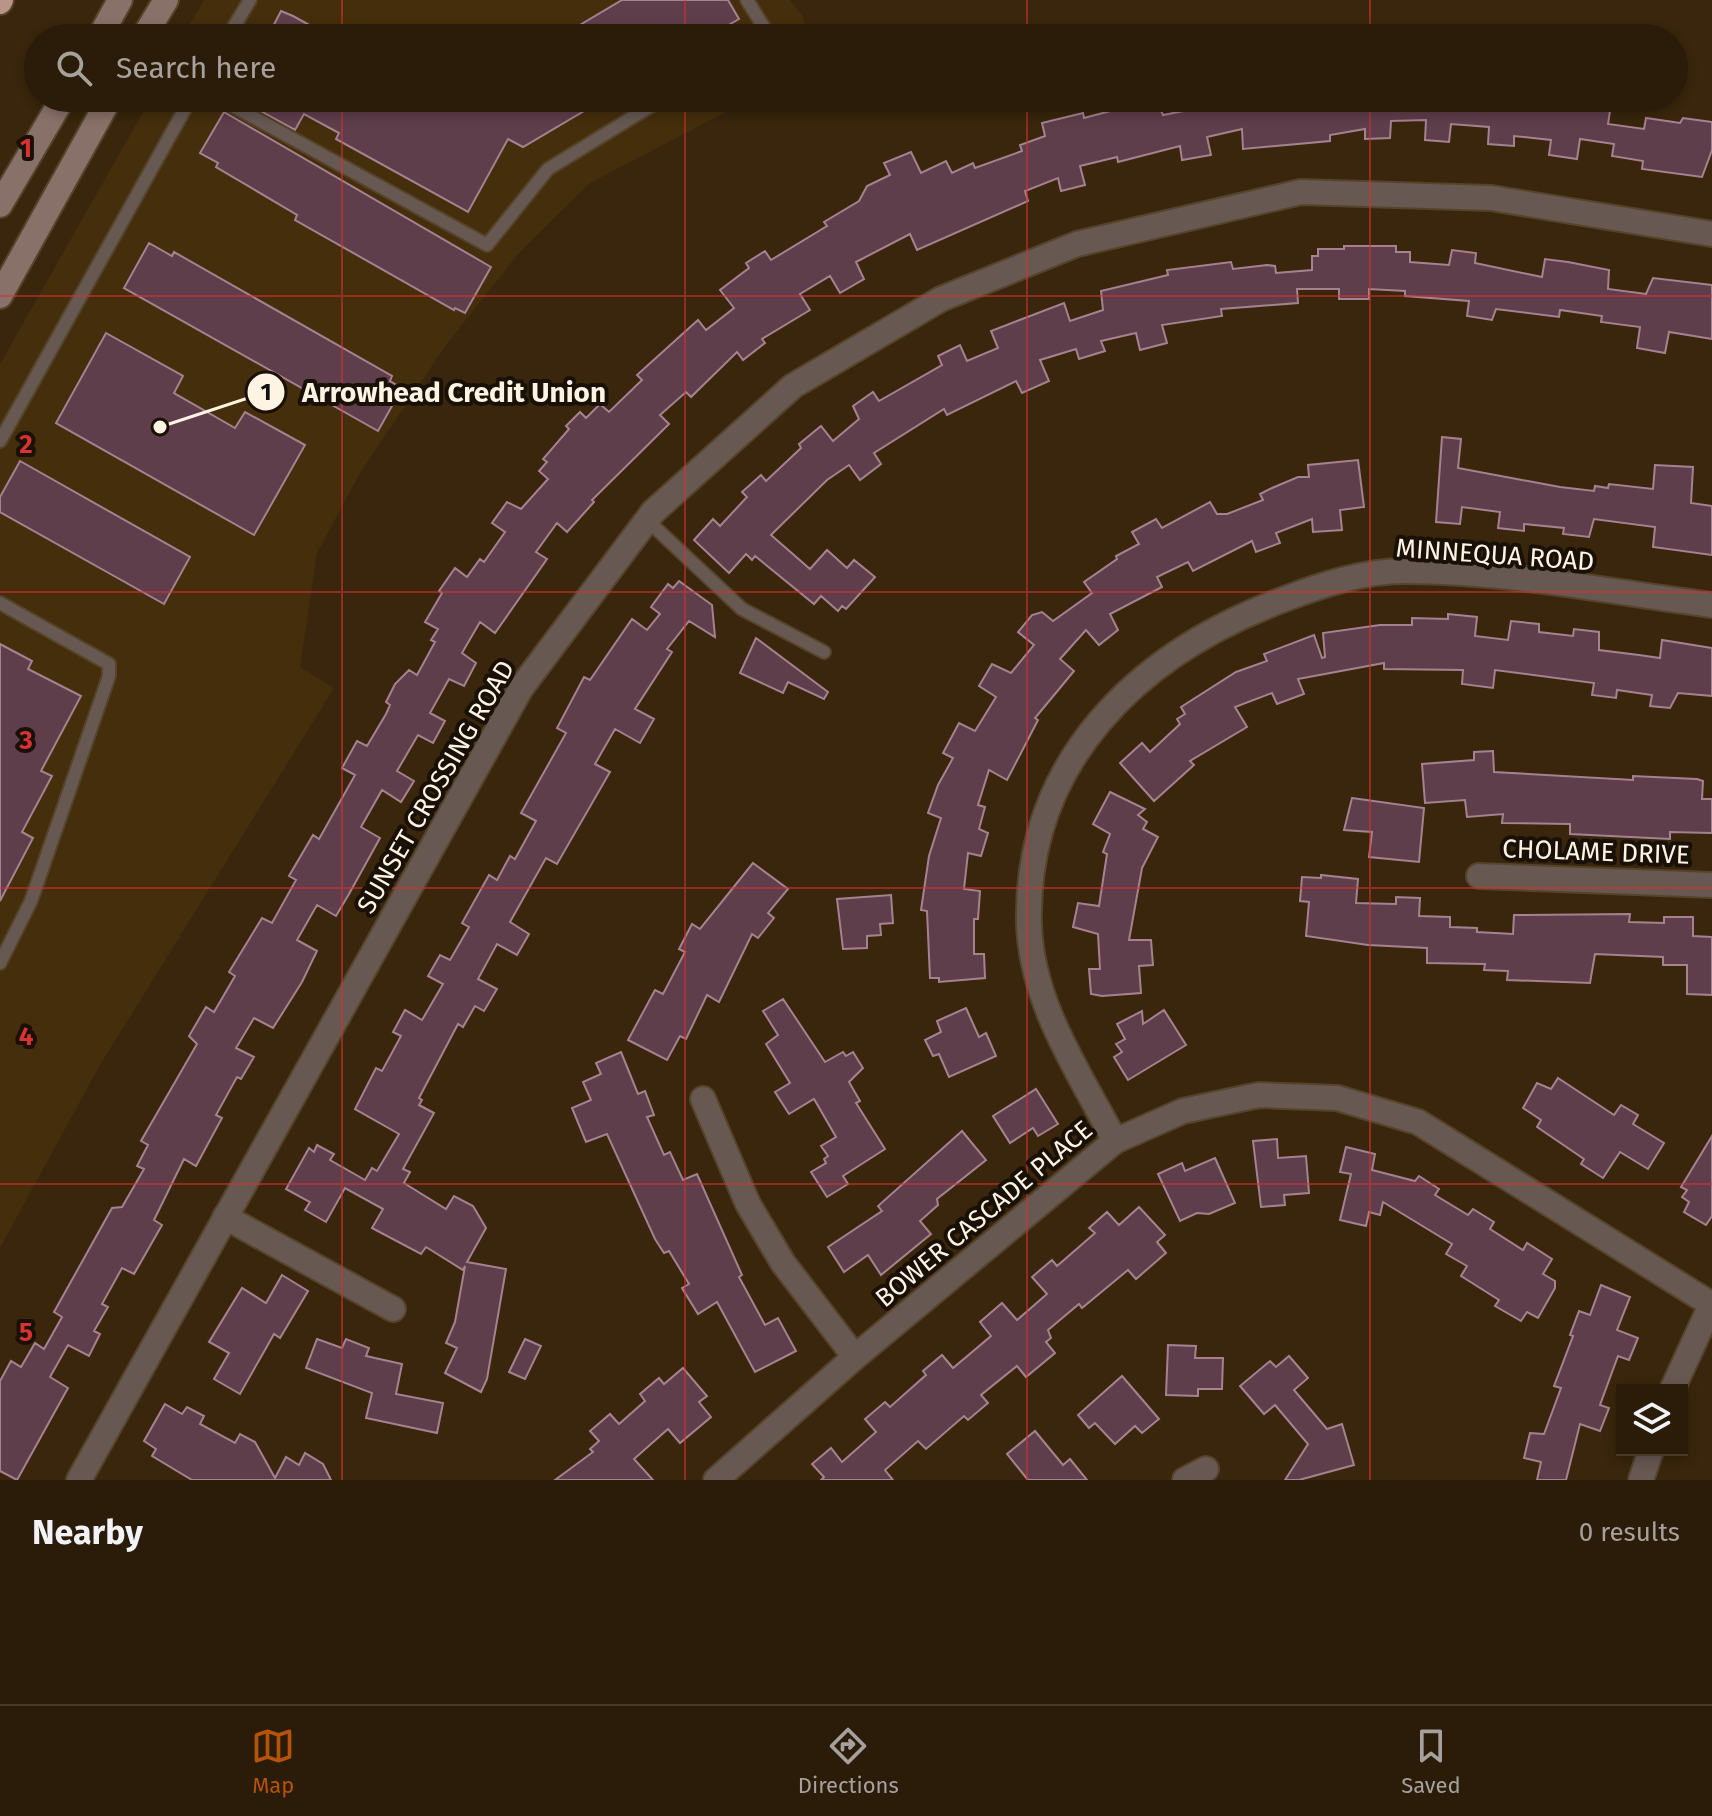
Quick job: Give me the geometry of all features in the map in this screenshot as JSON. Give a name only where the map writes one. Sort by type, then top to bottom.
[{"type":"main road","points":[[107,24],[120,0]]},
{"type":"main road","points":[[151,24],[166,0]]},
{"type":"main road","points":[[0,205],[55,112]]},
{"type":"main road","points":[[0,296],[102,112]]},
{"type":"street","name":"SUNSET CROSSING ROAD","points":[[79,1480],[521,688],[647,520],[793,386],[941,299],[1077,244],[1301,192],[1491,198],[1712,234]]},
{"type":"street","name":"MINNEQUA ROAD","points":[[1115,1141],[1045,1006],[1029,926],[1035,847],[1061,774],[1115,701],[1179,650],[1252,611],[1326,583],[1403,571],[1499,578],[1712,605]]},
{"type":"street","name":"CHOLAME DRIVE","points":[[1479,876],[1712,885]]},
{"type":"street","name":"BOWER CASCADE PLACE","points":[[716,1480],[855,1357],[1115,1141],[1183,1111],[1259,1095],[1337,1098],[1418,1122],[1712,1303]]},
{"type":"street","points":[[703,1099],[748,1204],[776,1251],[855,1357]]},
{"type":"street","points":[[225,1217],[393,1309]]},
{"type":"street","points":[[1675,1384],[1712,1303]]},
{"type":"street","points":[[1641,1480],[1649,1456]]},
{"type":"lane","points":[[235,24],[250,0]]},
{"type":"lane","points":[[747,0],[762,24]]},
{"type":"lane","points":[[0,441],[183,112]]},
{"type":"lane","points":[[244,112],[487,245],[548,169],[641,112]]},
{"type":"lane","points":[[647,520],[742,609],[824,652]]},
{"type":"lane","points":[[0,603],[109,664],[109,676],[31,901],[0,963]]},
{"type":"shaded area","points":[[204,0],[790,0],[803,17],[804,24],[190,24]]},
{"type":"shaded area","points":[[143,112],[726,112],[590,183],[519,253],[446,345],[360,473],[317,553],[300,667],[334,688],[100,1065],[0,1248],[0,364]]},
{"type":"building","points":[[622,0],[728,0],[739,19],[730,24],[582,24]]},
{"type":"building","points":[[281,11],[308,24],[274,24]]},
{"type":"building","points":[[224,112],[491,267],[465,313],[454,310],[295,220],[297,215],[216,167],[218,163],[200,153]]},
{"type":"building","points":[[262,112],[582,112],[523,147],[508,139],[468,212],[336,139],[339,133],[304,114],[295,130]]},
{"type":"building","points":[[1107,112],[1162,112],[1163,115],[1178,112],[1610,112],[1608,124],[1644,129],[1646,118],[1680,123],[1683,118],[1712,122],[1712,150],[1702,177],[1642,169],[1643,161],[1612,156],[1614,144],[1580,139],[1577,159],[1549,155],[1551,140],[1514,136],[1514,146],[1488,144],[1489,127],[1451,124],[1449,142],[1425,140],[1426,120],[1391,121],[1390,138],[1365,139],[1365,129],[1330,135],[1330,141],[1243,149],[1242,129],[1207,137],[1211,155],[1182,160],[1180,146],[1118,162],[1117,157],[1080,166],[1085,185],[1061,191],[1058,178],[1025,191],[1028,201],[917,250],[910,234],[856,262],[864,279],[840,293],[830,276],[800,294],[810,310],[762,339],[765,343],[743,360],[737,352],[691,397],[686,392],[660,415],[669,424],[592,500],[594,502],[567,532],[557,523],[536,552],[547,559],[495,633],[480,622],[462,653],[476,663],[464,686],[449,679],[430,713],[445,721],[433,743],[418,735],[397,771],[414,781],[401,802],[382,790],[361,827],[380,838],[349,894],[336,916],[317,905],[297,940],[317,951],[302,982],[273,1028],[254,1018],[236,1048],[254,1057],[241,1079],[237,1077],[216,1115],[222,1118],[196,1166],[184,1159],[154,1220],[162,1225],[134,1274],[122,1268],[102,1304],[108,1307],[94,1331],[100,1334],[89,1356],[68,1345],[50,1377],[68,1388],[17,1480],[0,1471],[0,1381],[11,1361],[21,1367],[35,1343],[44,1349],[62,1317],[54,1312],[112,1208],[122,1207],[144,1169],[137,1166],[148,1145],[141,1141],[197,1044],[189,1036],[206,1007],[214,1012],[235,976],[229,972],[262,918],[272,923],[296,880],[289,876],[313,835],[319,839],[355,775],[342,768],[357,741],[367,746],[386,714],[390,705],[386,702],[395,684],[409,670],[417,675],[435,642],[431,640],[438,629],[425,622],[442,593],[439,591],[455,568],[467,577],[480,559],[484,562],[505,532],[492,523],[507,502],[521,509],[548,479],[539,471],[547,462],[543,459],[569,429],[566,426],[580,412],[586,418],[600,404],[609,412],[642,380],[637,375],[698,320],[706,330],[734,308],[720,290],[749,268],[746,263],[765,251],[771,260],[827,226],[824,222],[859,201],[867,186],[890,175],[884,163],[911,152],[921,173],[946,161],[952,173],[973,163],[975,168],[1022,151],[1020,145],[1045,136],[1042,123],[1083,113],[1084,118]]},
{"type":"building","points":[[149,243],[172,256],[174,252],[392,376],[390,381],[402,388],[378,431],[124,288]]},
{"type":"building","points":[[1344,246],[1396,246],[1396,252],[1410,252],[1410,262],[1449,265],[1452,250],[1476,253],[1475,263],[1542,277],[1545,259],[1568,262],[1609,270],[1608,289],[1646,294],[1653,278],[1712,285],[1712,339],[1669,332],[1665,353],[1637,348],[1640,327],[1601,322],[1602,316],[1560,310],[1559,317],[1496,309],[1492,320],[1467,316],[1469,301],[1405,296],[1405,291],[1369,289],[1369,299],[1339,299],[1339,289],[1297,289],[1298,303],[1221,309],[1222,316],[1162,325],[1167,343],[1140,350],[1136,333],[1101,341],[1105,351],[1079,359],[1076,349],[1040,360],[1049,381],[1022,393],[1016,381],[947,415],[944,409],[874,453],[881,464],[860,480],[849,465],[827,480],[771,535],[810,569],[827,550],[847,568],[854,560],[875,577],[846,609],[842,606],[838,611],[821,596],[814,604],[755,556],[752,560],[746,554],[729,573],[694,540],[713,519],[720,526],[747,497],[742,492],[761,475],[766,481],[801,448],[799,444],[821,426],[833,441],[859,419],[853,406],[873,392],[879,401],[942,365],[938,356],[960,345],[967,361],[998,348],[991,331],[1064,303],[1070,321],[1103,310],[1101,291],[1168,275],[1167,270],[1231,262],[1233,269],[1267,265],[1275,266],[1276,273],[1312,270],[1312,256],[1318,256],[1318,249],[1344,249]]},
{"type":"building","points":[[106,333],[183,376],[174,393],[235,428],[245,412],[305,445],[254,535],[56,423]]},
{"type":"building","points":[[1442,437],[1461,439],[1458,468],[1560,487],[1594,491],[1595,486],[1608,488],[1609,484],[1653,489],[1655,465],[1693,467],[1691,503],[1712,506],[1712,555],[1653,547],[1655,527],[1594,519],[1589,537],[1563,534],[1564,528],[1524,524],[1524,531],[1498,528],[1500,512],[1462,507],[1460,524],[1436,522]]},
{"type":"building","points":[[1358,460],[1364,507],[1340,510],[1342,530],[1313,532],[1312,519],[1276,533],[1280,543],[1256,552],[1252,541],[1193,571],[1188,562],[1157,577],[1162,587],[1110,614],[1118,630],[1099,645],[1086,630],[1060,659],[1074,671],[1035,718],[1038,720],[1007,780],[989,770],[978,805],[985,807],[979,829],[988,833],[981,856],[968,853],[964,889],[980,891],[978,919],[974,919],[974,954],[984,954],[985,978],[939,982],[939,978],[930,978],[927,911],[921,910],[929,856],[941,818],[928,813],[938,785],[953,758],[943,753],[959,723],[975,731],[996,697],[979,686],[992,664],[1011,673],[1034,645],[1018,632],[1032,615],[1042,612],[1053,621],[1092,593],[1084,582],[1117,559],[1116,556],[1139,544],[1132,532],[1156,519],[1162,528],[1210,502],[1217,514],[1227,514],[1263,500],[1260,494],[1272,488],[1298,477],[1309,477],[1308,465]]},
{"type":"building","points":[[20,461],[190,557],[164,604],[0,512],[0,497]]},
{"type":"building","points":[[679,581],[712,605],[715,637],[689,621],[667,649],[672,652],[635,709],[654,719],[640,743],[615,729],[595,764],[610,772],[557,864],[546,858],[510,922],[529,934],[517,955],[497,944],[478,979],[497,989],[484,1011],[475,1006],[463,1027],[458,1024],[419,1098],[422,1100],[419,1105],[434,1113],[403,1169],[410,1172],[404,1183],[446,1209],[454,1196],[473,1206],[486,1228],[467,1262],[506,1269],[487,1379],[481,1392],[445,1373],[457,1348],[446,1343],[455,1322],[465,1266],[463,1270],[426,1247],[421,1254],[372,1228],[383,1209],[345,1188],[326,1222],[305,1210],[310,1202],[286,1189],[309,1148],[314,1152],[317,1145],[334,1154],[330,1160],[365,1180],[372,1168],[377,1171],[399,1134],[355,1109],[376,1068],[382,1071],[401,1036],[393,1032],[405,1010],[422,1020],[443,984],[428,976],[440,955],[450,960],[469,927],[462,923],[489,875],[497,880],[510,856],[515,859],[536,821],[521,813],[566,733],[557,728],[584,677],[590,680],[632,619],[647,630],[660,614],[651,607],[668,584],[673,588]]},
{"type":"building","points":[[1448,614],[1477,617],[1475,636],[1508,640],[1511,621],[1539,624],[1539,632],[1573,636],[1574,629],[1599,632],[1599,650],[1660,658],[1662,640],[1712,648],[1712,696],[1678,693],[1670,708],[1650,706],[1652,695],[1617,690],[1616,698],[1592,695],[1594,683],[1495,670],[1493,688],[1462,684],[1463,670],[1384,669],[1384,663],[1298,679],[1304,694],[1277,704],[1272,693],[1235,707],[1247,727],[1190,761],[1194,765],[1154,801],[1120,763],[1142,743],[1150,752],[1180,724],[1177,719],[1185,714],[1181,707],[1236,672],[1267,661],[1264,654],[1314,635],[1322,658],[1325,657],[1323,633],[1380,625],[1412,625],[1412,618],[1448,619]]},
{"type":"building","points":[[756,638],[828,692],[824,699],[788,682],[783,693],[740,673]]},
{"type":"building","points":[[0,644],[32,661],[28,669],[81,696],[41,771],[52,776],[22,832],[33,838],[0,901]]},
{"type":"building","points":[[1493,751],[1494,772],[1703,781],[1702,799],[1712,799],[1712,833],[1670,832],[1670,839],[1570,834],[1570,824],[1502,823],[1503,814],[1467,817],[1465,800],[1425,803],[1422,764],[1474,760],[1474,752]]},
{"type":"building","points":[[1110,792],[1145,809],[1138,815],[1147,822],[1143,829],[1158,837],[1142,868],[1129,940],[1151,940],[1153,965],[1139,966],[1141,993],[1102,996],[1091,994],[1089,969],[1100,969],[1098,934],[1073,927],[1078,903],[1099,906],[1107,854],[1103,852],[1110,834],[1093,824]]},
{"type":"building","points":[[1352,798],[1424,808],[1419,862],[1369,857],[1372,832],[1344,830]]},
{"type":"building","points":[[753,863],[788,889],[768,913],[774,918],[758,938],[752,934],[719,1002],[707,995],[686,1039],[680,1036],[667,1060],[628,1040],[655,990],[663,994],[685,952],[679,949],[692,924],[700,929]]},
{"type":"building","points":[[1321,875],[1358,879],[1356,903],[1396,904],[1396,897],[1420,898],[1419,916],[1450,917],[1450,927],[1477,928],[1477,932],[1513,934],[1514,915],[1630,914],[1629,922],[1664,923],[1664,917],[1693,917],[1693,936],[1712,937],[1712,995],[1687,994],[1687,965],[1663,965],[1663,957],[1595,954],[1590,983],[1507,980],[1508,971],[1484,970],[1485,964],[1427,963],[1427,948],[1368,945],[1306,936],[1309,902],[1300,901],[1302,877],[1321,878]]},
{"type":"building","points":[[891,895],[893,923],[880,924],[881,935],[867,936],[867,948],[843,949],[837,899]]},
{"type":"building","points":[[783,999],[825,1062],[843,1052],[846,1056],[853,1052],[863,1068],[849,1082],[860,1101],[856,1103],[885,1149],[843,1176],[848,1184],[827,1197],[811,1172],[826,1163],[824,1159],[828,1156],[821,1146],[836,1137],[814,1099],[789,1114],[775,1092],[790,1083],[766,1044],[778,1035],[763,1011]]},
{"type":"building","points":[[966,1008],[979,1037],[986,1033],[996,1056],[949,1077],[939,1054],[933,1056],[925,1040],[941,1032],[937,1021]]},
{"type":"building","points":[[1164,1010],[1186,1045],[1128,1080],[1114,1057],[1122,1052],[1116,1044],[1125,1039],[1117,1024],[1142,1011],[1143,1024]]},
{"type":"building","points":[[621,1052],[638,1094],[645,1091],[654,1115],[647,1117],[664,1155],[670,1152],[683,1180],[697,1174],[742,1275],[739,1277],[765,1325],[778,1318],[796,1351],[755,1372],[717,1302],[698,1314],[682,1288],[689,1284],[669,1251],[664,1253],[655,1239],[607,1134],[586,1142],[572,1108],[591,1100],[583,1082],[601,1074],[596,1063]]},
{"type":"building","points":[[1558,1078],[1614,1115],[1621,1105],[1638,1115],[1633,1124],[1664,1143],[1648,1169],[1620,1152],[1603,1178],[1581,1164],[1584,1159],[1537,1127],[1541,1120],[1523,1108],[1537,1083],[1551,1089]]},
{"type":"building","points":[[1036,1089],[1058,1124],[1038,1136],[1033,1128],[1010,1143],[993,1116]]},
{"type":"building","points":[[962,1131],[986,1160],[937,1199],[938,1205],[920,1221],[931,1234],[881,1275],[868,1255],[844,1272],[828,1247],[882,1211],[878,1206]]},
{"type":"building","points":[[1712,1136],[1712,1216],[1706,1225],[1684,1212],[1689,1202],[1682,1197],[1687,1190],[1681,1187]]},
{"type":"building","points":[[1277,1139],[1278,1158],[1306,1156],[1309,1193],[1284,1195],[1285,1205],[1261,1207],[1253,1141]]},
{"type":"building","points":[[1346,1147],[1375,1154],[1372,1170],[1415,1181],[1419,1176],[1439,1189],[1435,1195],[1468,1215],[1473,1209],[1494,1222],[1490,1229],[1523,1250],[1527,1243],[1552,1259],[1543,1274],[1555,1281],[1555,1288],[1538,1318],[1527,1312],[1521,1321],[1495,1306],[1499,1300],[1461,1276],[1467,1266],[1446,1254],[1452,1244],[1383,1202],[1380,1215],[1369,1212],[1366,1226],[1340,1220],[1351,1174],[1340,1172]]},
{"type":"building","points":[[1215,1158],[1235,1203],[1180,1221],[1158,1174],[1182,1163],[1185,1171]]},
{"type":"building","points":[[1139,1207],[1165,1235],[1157,1242],[1166,1253],[1136,1279],[1128,1270],[1082,1308],[1079,1304],[1048,1330],[1051,1338],[1046,1342],[1055,1353],[1026,1377],[1017,1366],[981,1395],[988,1403],[968,1420],[964,1416],[926,1449],[918,1441],[885,1470],[893,1480],[821,1480],[824,1477],[812,1464],[831,1448],[842,1462],[876,1432],[865,1419],[885,1402],[890,1407],[926,1375],[923,1371],[942,1355],[953,1368],[991,1336],[980,1322],[1002,1303],[1017,1320],[1047,1294],[1032,1277],[1052,1260],[1057,1266],[1095,1233],[1089,1228],[1107,1212],[1119,1225]]},
{"type":"building","points":[[282,1275],[308,1291],[280,1338],[274,1334],[240,1394],[214,1379],[229,1353],[209,1342],[242,1288],[266,1303]]},
{"type":"building","points":[[1601,1285],[1630,1297],[1617,1330],[1638,1338],[1629,1360],[1618,1356],[1600,1405],[1609,1408],[1600,1431],[1580,1424],[1566,1480],[1537,1480],[1541,1462],[1524,1458],[1530,1433],[1544,1434],[1561,1388],[1554,1386],[1579,1311],[1590,1315]]},
{"type":"building","points":[[317,1339],[342,1348],[346,1339],[369,1348],[366,1356],[402,1364],[396,1394],[443,1403],[437,1433],[366,1418],[372,1393],[306,1368]]},
{"type":"building","points":[[525,1339],[541,1346],[525,1379],[509,1372]]},
{"type":"building","points":[[1168,1345],[1196,1346],[1195,1358],[1223,1358],[1222,1389],[1198,1389],[1198,1396],[1166,1395]]},
{"type":"building","points":[[1289,1356],[1308,1378],[1294,1390],[1327,1429],[1342,1424],[1354,1465],[1299,1480],[1285,1480],[1308,1444],[1275,1405],[1264,1414],[1240,1386],[1270,1361],[1276,1367]]},
{"type":"building","points":[[683,1368],[707,1396],[699,1402],[711,1417],[680,1443],[668,1429],[634,1459],[653,1480],[555,1480],[593,1452],[590,1449],[599,1441],[590,1431],[610,1414],[619,1424],[645,1401],[640,1394],[659,1378],[664,1384]]},
{"type":"building","points":[[1122,1376],[1159,1419],[1142,1433],[1135,1426],[1115,1444],[1095,1423],[1089,1428],[1078,1415]]},
{"type":"building","points":[[165,1404],[182,1414],[187,1407],[204,1416],[200,1424],[235,1443],[240,1434],[255,1442],[275,1478],[286,1457],[299,1465],[305,1453],[323,1464],[331,1480],[192,1480],[152,1456],[156,1449],[144,1441]]},
{"type":"building","points":[[1035,1431],[1063,1465],[1070,1459],[1087,1480],[1028,1480],[1007,1454]]},
{"type":"place","name":"Arrowhead Credit Union","points":[[160,427]]}]
